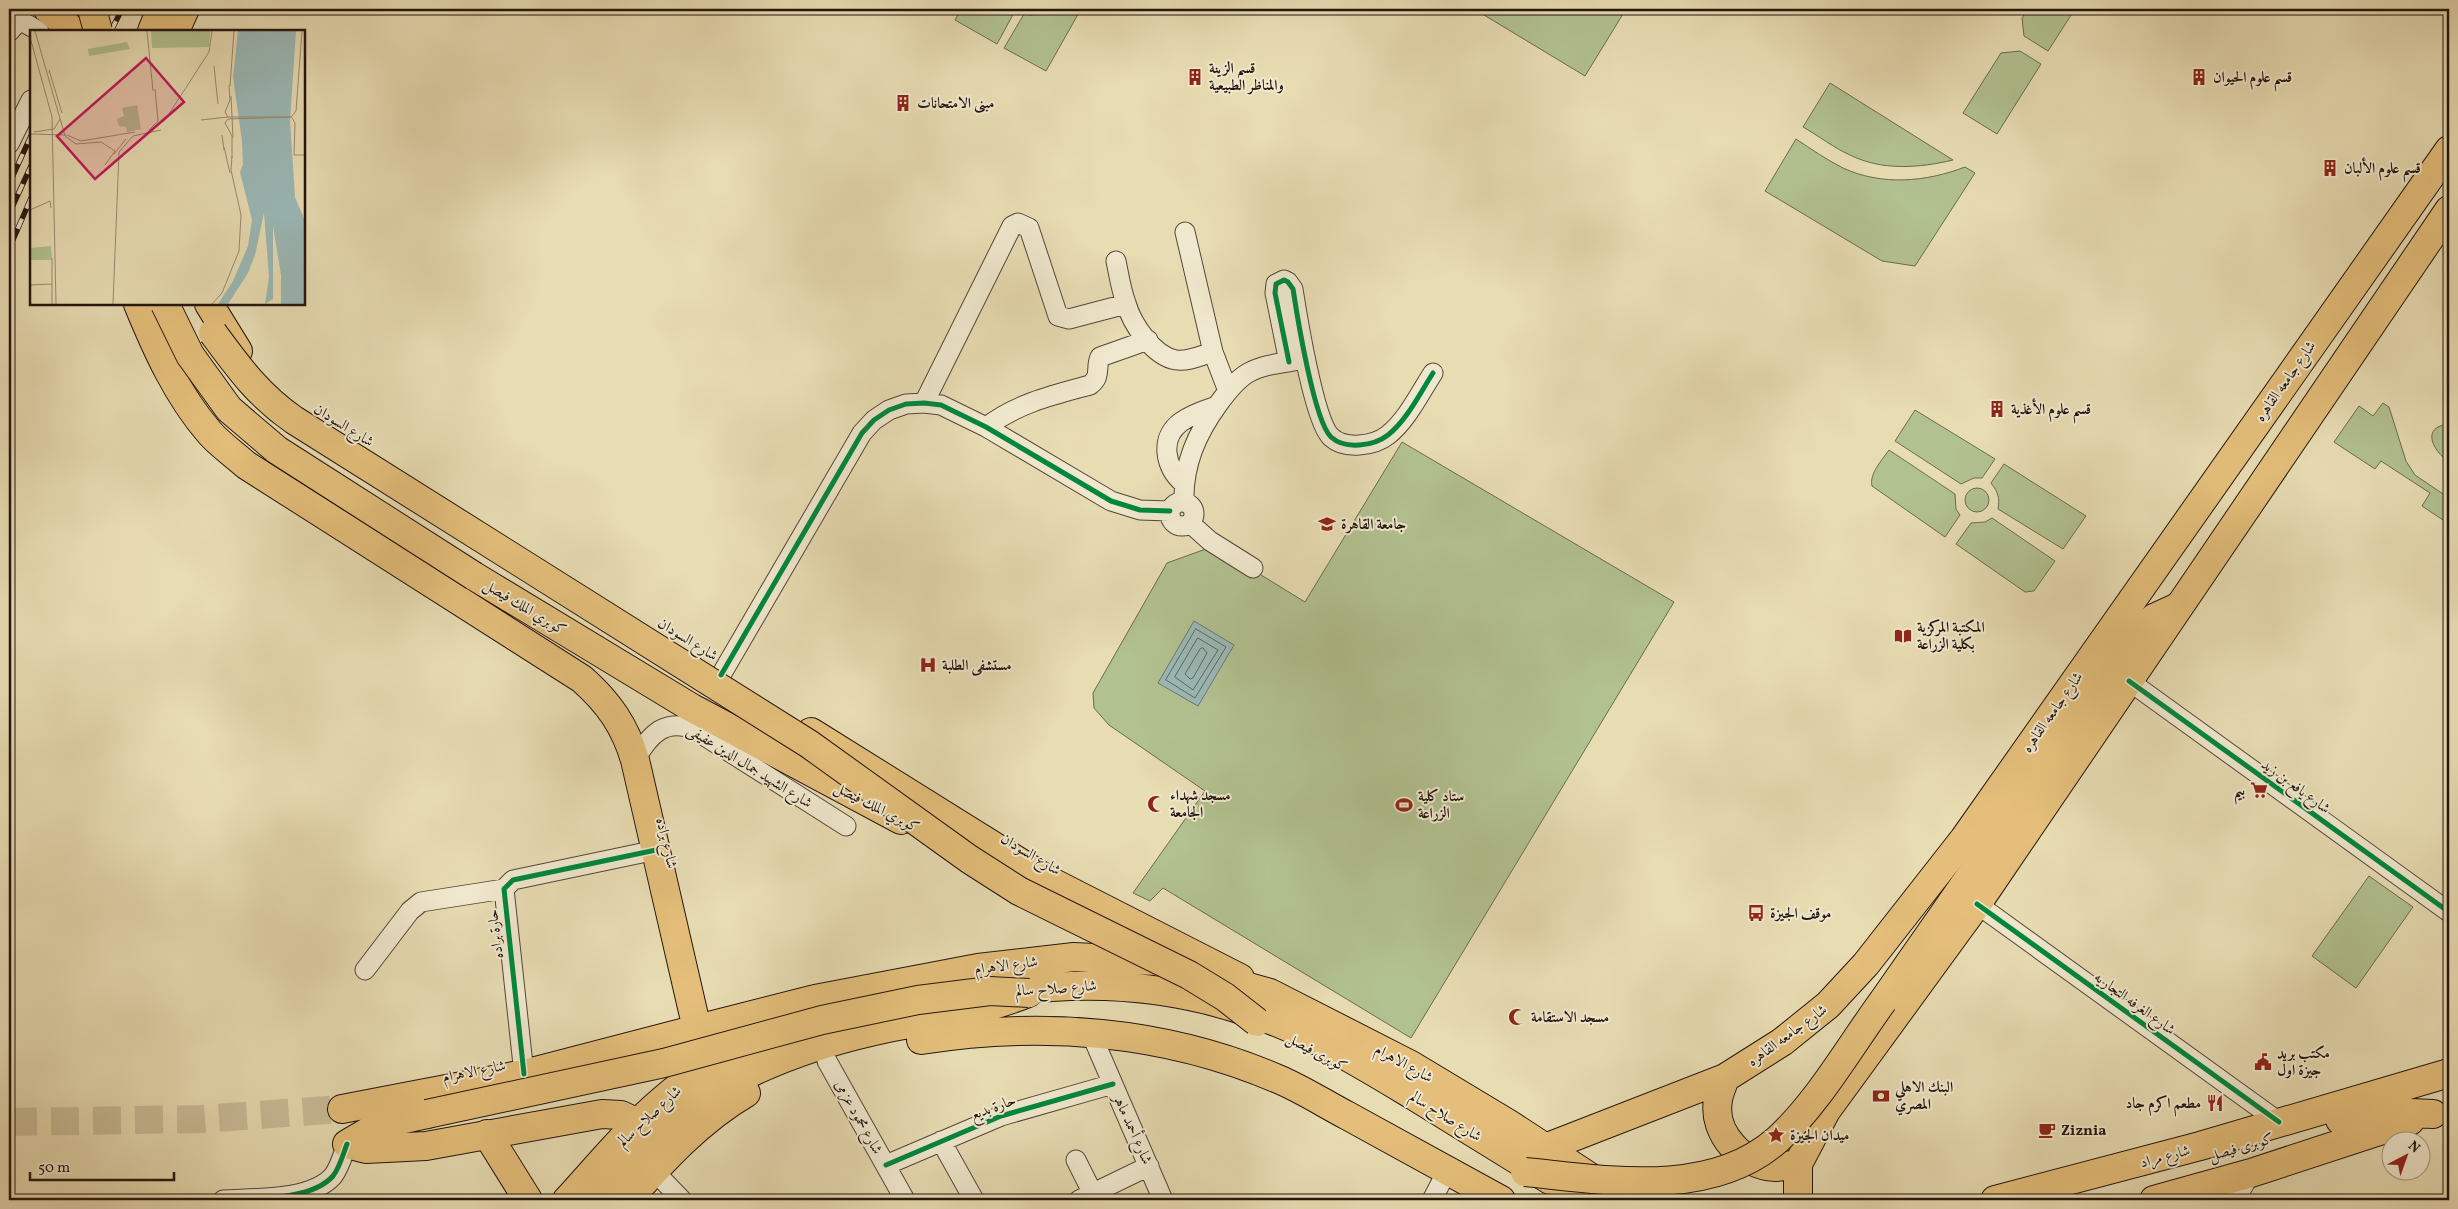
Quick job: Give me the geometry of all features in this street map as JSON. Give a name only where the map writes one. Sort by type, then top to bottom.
[{"type":"main road","points":[[48,9],[72,30]]},
{"type":"main road","points":[[92,9],[98,30]]},
{"type":"main road","points":[[152,30],[161,9]]},
{"type":"main road","points":[[175,30],[184,9]]},
{"type":"main road","name":"شارع جامعه القاهره","points":[[1545,1148],[1726,1078],[1782,1042],[1828,1005],[1866,964],[1947,861],[2449,150]]},
{"type":"main road","points":[[1798,1200],[1798,1164],[1826,1111],[1977,904],[2449,210]]},
{"type":"main road","points":[[138,305],[156,349],[181,391],[233,344]]},
{"type":"main road","name":"كوبري الملك فيصل","points":[[165,305],[190,355],[229,408],[277,450],[474,576],[692,708],[874,806],[988,861],[1048,880]]},
{"type":"main road","name":"كوبري الملك فيصل","points":[[201,305],[213,333],[245,377],[272,405],[294,420],[809,744],[969,859],[1019,891],[1189,975],[1225,997],[1256,1022]]},
{"type":"main road","name":"شارع السودان","points":[[210,305],[233,344],[260,378],[296,408],[1048,880],[1270,994]]},
{"type":"main road","name":"شارع براده","points":[[181,391],[209,432],[246,465],[582,679],[601,696],[616,715],[628,737],[635,760],[697,1028]]},
{"type":"main road","points":[[1525,1172],[1622,1181],[1666,1180],[1692,1177],[1709,1174],[1742,1163],[1778,1139],[1815,1096],[2145,626],[2154,618],[2178,607]]},
{"type":"main road","name":"شارع الاهرام","points":[[342,1109],[524,1074],[815,999],[948,973],[1074,957],[1156,962],[1270,994],[1411,1065],[1625,1200]]},
{"type":"main road","points":[[948,973],[981,995]]},
{"type":"main road","points":[[1159,990],[1213,977]]},
{"type":"main road","name":"شارع صلاح سالم","points":[[567,1200],[638,1123],[684,1082],[713,1065],[744,1052],[981,995],[1070,985],[1115,986],[1159,990],[1203,999],[1246,1011],[1320,1043],[1369,1069],[1567,1194]]},
{"type":"main road","name":"كوبرى فيصل","points":[[1029,993],[1086,990],[1144,994],[1201,1004],[1256,1022],[1303,1043],[1525,1172],[1567,1194]]},
{"type":"main road","points":[[346,1144],[381,1124],[664,1063],[822,1020],[918,1000],[990,991],[1029,993]]},
{"type":"main road","points":[[596,1200],[663,1129],[704,1098],[753,1072],[812,1047],[874,1031],[984,1008],[1029,993]]},
{"type":"main road","points":[[628,1200],[696,1129],[744,1094],[771,1080],[827,1061],[888,1045],[962,1034],[1029,1030],[1090,1031],[1189,1048],[1278,1079],[1501,1200]]},
{"type":"main road","name":"شارع مراد","points":[[1995,1200],[2200,1146],[2449,1072]]},
{"type":"main road","points":[[1726,1078],[1717,1101],[1720,1125],[1731,1146],[1751,1161],[1774,1167],[1798,1164]]},
{"type":"main road","points":[[2154,1200],[2251,1173],[2441,1111]]},
{"type":"main road","name":"كوبرى فيصل","points":[[2052,1200],[2344,1118],[2388,1112],[2441,1111]]},
{"type":"main road","points":[[346,1144],[366,1149],[426,1146],[602,1114],[620,1115],[638,1123]]},
{"type":"main road","points":[[487,1134],[528,1200]]},
{"type":"main road","points":[[1567,1194],[1618,1200]]},
{"type":"street","points":[[13,28],[26,22],[37,30]]},
{"type":"street","points":[[9,144],[30,102]]},
{"type":"street","points":[[924,403],[1012,226],[1018,223],[1024,224],[1029,228],[1058,316],[1069,319],[1126,304]]},
{"type":"street","points":[[1185,232],[1222,399]]},
{"type":"street","points":[[1116,261],[1126,304],[1148,340],[1164,356],[1176,360],[1188,360],[1213,352]]},
{"type":"street","points":[[1285,298],[1297,361],[1324,426],[1331,437],[1342,443],[1358,445],[1374,442],[1388,435],[1399,424],[1433,373]]},
{"type":"street","points":[[986,427],[1000,417],[1029,402],[1096,381],[1099,374],[1098,362],[1100,357],[1148,340]]},
{"type":"street","points":[[1253,568],[1210,541],[1191,524],[1182,527],[1174,524],[1177,507],[1192,447],[1199,432],[1222,399],[1248,373],[1261,367],[1297,361]]},
{"type":"street","points":[[1183,483],[1176,476],[1167,459],[1168,439],[1179,423],[1222,399]]},
{"type":"street","points":[[721,675],[862,433],[874,420],[889,410],[906,404],[924,403],[941,405],[986,427],[1112,501],[1140,510],[1177,507]]},
{"type":"street","name":"شارع يافع بن زيد","points":[[2129,681],[2449,912]]},
{"type":"street","name":"شارع الشهيد جمال الدين عفيفى","points":[[635,760],[643,745],[654,734],[667,727],[681,724],[846,826]]},
{"type":"street","name":"حارة براده","points":[[365,970],[410,911],[420,902],[504,889],[513,880],[656,850]]},
{"type":"street","name":"حارة براده","points":[[504,889],[524,1074]]},
{"type":"street","name":"شارع الغرفه التجاريه","points":[[1977,904],[2279,1122]]},
{"type":"street","name":"شارع أحمد ماهر","points":[[1090,1031],[1163,1200]]},
{"type":"street","name":"شارع محمود عزمى","points":[[827,1061],[905,1200]]},
{"type":"street","name":"حارة بديع","points":[[886,1165],[1001,1116],[1113,1084]]},
{"type":"street","points":[[941,1141],[974,1200]]},
{"type":"street","points":[[223,1200],[308,1192],[324,1184],[334,1175],[346,1144]]},
{"type":"street","points":[[1076,1160],[1092,1196],[1149,1166]]},
{"type":"street","points":[[654,1171],[682,1200]]},
{"type":"street","points":[[1432,1200],[1447,1171]]},
{"type":"street","points":[[2235,1200],[2251,1173]]},
{"type":"green space","points":[[961,9],[1016,9],[997,44],[955,20]]},
{"type":"green space","points":[[1045,9],[1081,9],[1046,71],[1004,48],[1024,14],[1032,15]]},
{"type":"green space","points":[[1474,9],[1626,9],[1585,76]]},
{"type":"green space","points":[[2028,9],[2075,9],[2048,51],[2024,36],[2022,18]]},
{"type":"green space","points":[[2020,51],[2041,64],[1997,134],[1963,113],[2001,53]]},
{"type":"green space","points":[[1830,83],[1953,160],[1901,167],[1875,164],[1844,152],[1803,127]]},
{"type":"green space","points":[[1796,139],[1843,168],[1873,178],[1888,180],[1920,179],[1965,167],[1975,173],[1915,266],[1882,261],[1765,191]]},
{"type":"green space","points":[[2383,403],[2389,407],[2406,461],[2415,475],[2449,498],[2449,524],[2422,506],[2430,493],[2381,461],[2375,469],[2334,442],[2359,406],[2373,416]]},
{"type":"green space","points":[[1915,410],[1995,459],[1982,478],[1974,478],[1961,484],[1895,441]]},
{"type":"green space","points":[[2449,424],[2449,462],[2434,446],[2432,434],[2440,426]]},
{"type":"green space","points":[[1402,442],[1674,602],[1411,1038],[1163,888],[1150,901],[1133,893],[1205,791],[1109,725],[1094,708],[1093,693],[1167,563],[1214,546],[1305,602]]},
{"type":"green space","points":[[1889,450],[1955,494],[1956,509],[1960,515],[1945,537],[1872,486],[1874,472]]},
{"type":"green space","points":[[2004,464],[2086,516],[2063,549],[1998,509],[1998,495],[1991,483]]},
{"type":"green space","points":[[1977,488],[1986,491],[1989,500],[1986,509],[1977,512],[1968,509],[1965,500],[1968,491]]},
{"type":"green space","points":[[1992,518],[2055,561],[2034,591],[2025,592],[1956,544],[1971,523],[1985,522]]},
{"type":"green space","points":[[2369,876],[2413,907],[2356,988],[2312,956]]},
{"type":"water","points":[[1194,621],[1234,645],[1198,706],[1158,683]]},
{"type":"tunnel","points":[[9,1122],[202,1119],[342,1109]]},
{"type":"railway","points":[[85,30],[96,9]]},
{"type":"railway","points":[[98,30],[109,9]]},
{"type":"railway","points":[[112,30],[122,9]]},
{"type":"railway","points":[[9,184],[30,138]]},
{"type":"railway","points":[[9,214],[30,168]]},
{"type":"railway","points":[[9,249],[30,200]]},
{"type":"cycle path","points":[[1289,362],[1275,293],[1276,284],[1284,280],[1293,289],[1307,367],[1318,411],[1331,437],[1337,441],[1344,444],[1360,445],[1375,442],[1388,435],[1407,414],[1433,373]]},
{"type":"cycle path","points":[[721,675],[862,433],[874,420],[889,410],[906,404],[924,403],[941,405],[986,427],[1111,501],[1140,510],[1170,511]]},
{"type":"cycle path","points":[[2129,681],[2449,912]]},
{"type":"cycle path","points":[[524,1074],[504,889],[513,880],[656,850]]},
{"type":"cycle path","points":[[1977,904],[2279,1122]]},
{"type":"cycle path","points":[[886,1165],[1001,1116],[1113,1084]]},
{"type":"cycle path","points":[[223,1200],[282,1197],[311,1190],[333,1176],[347,1144]]},
{"type":"place","name":"قسم الزينة والمناظر الطبيعية","points":[[1195,77]]},
{"type":"place","name":"قسم علوم الحيوان","points":[[2199,77]]},
{"type":"place","name":"مبنى الامتحانات","points":[[903,103]]},
{"type":"place","name":"قسم علوم الألبان","points":[[2330,168]]},
{"type":"place","name":"قسم علوم الأغذية","points":[[1997,409]]},
{"type":"place","name":"جامعة القاهرة","points":[[1327,524]]},
{"type":"place","name":"المكتبة المركزية بكلية الزراعة","points":[[1903,636]]},
{"type":"place","name":"مستشفى الطلبة","points":[[928,665]]},
{"type":"place","name":"بيم","points":[[2259,790]]},
{"type":"place","name":"مسجد شهداء الجامعة","points":[[1156,804]]},
{"type":"place","name":"ستاد كلية الزراعة","points":[[1404,805]]},
{"type":"place","name":"موقف الجيزة","points":[[1756,913]]},
{"type":"place","name":"مسجد الاستقامة","points":[[1517,1017]]},
{"type":"place","name":"مكتب بريد جيزة اول","points":[[2263,1062]]},
{"type":"place","name":"البنك الاهلي المصري","points":[[1881,1096]]},
{"type":"place","name":"مطعم اكرم جاد","points":[[2215,1103]]},
{"type":"place","name":"Ziznia","points":[[2047,1130]]},
{"type":"place","name":"ميدان الجيزة","points":[[1776,1135]]}]
